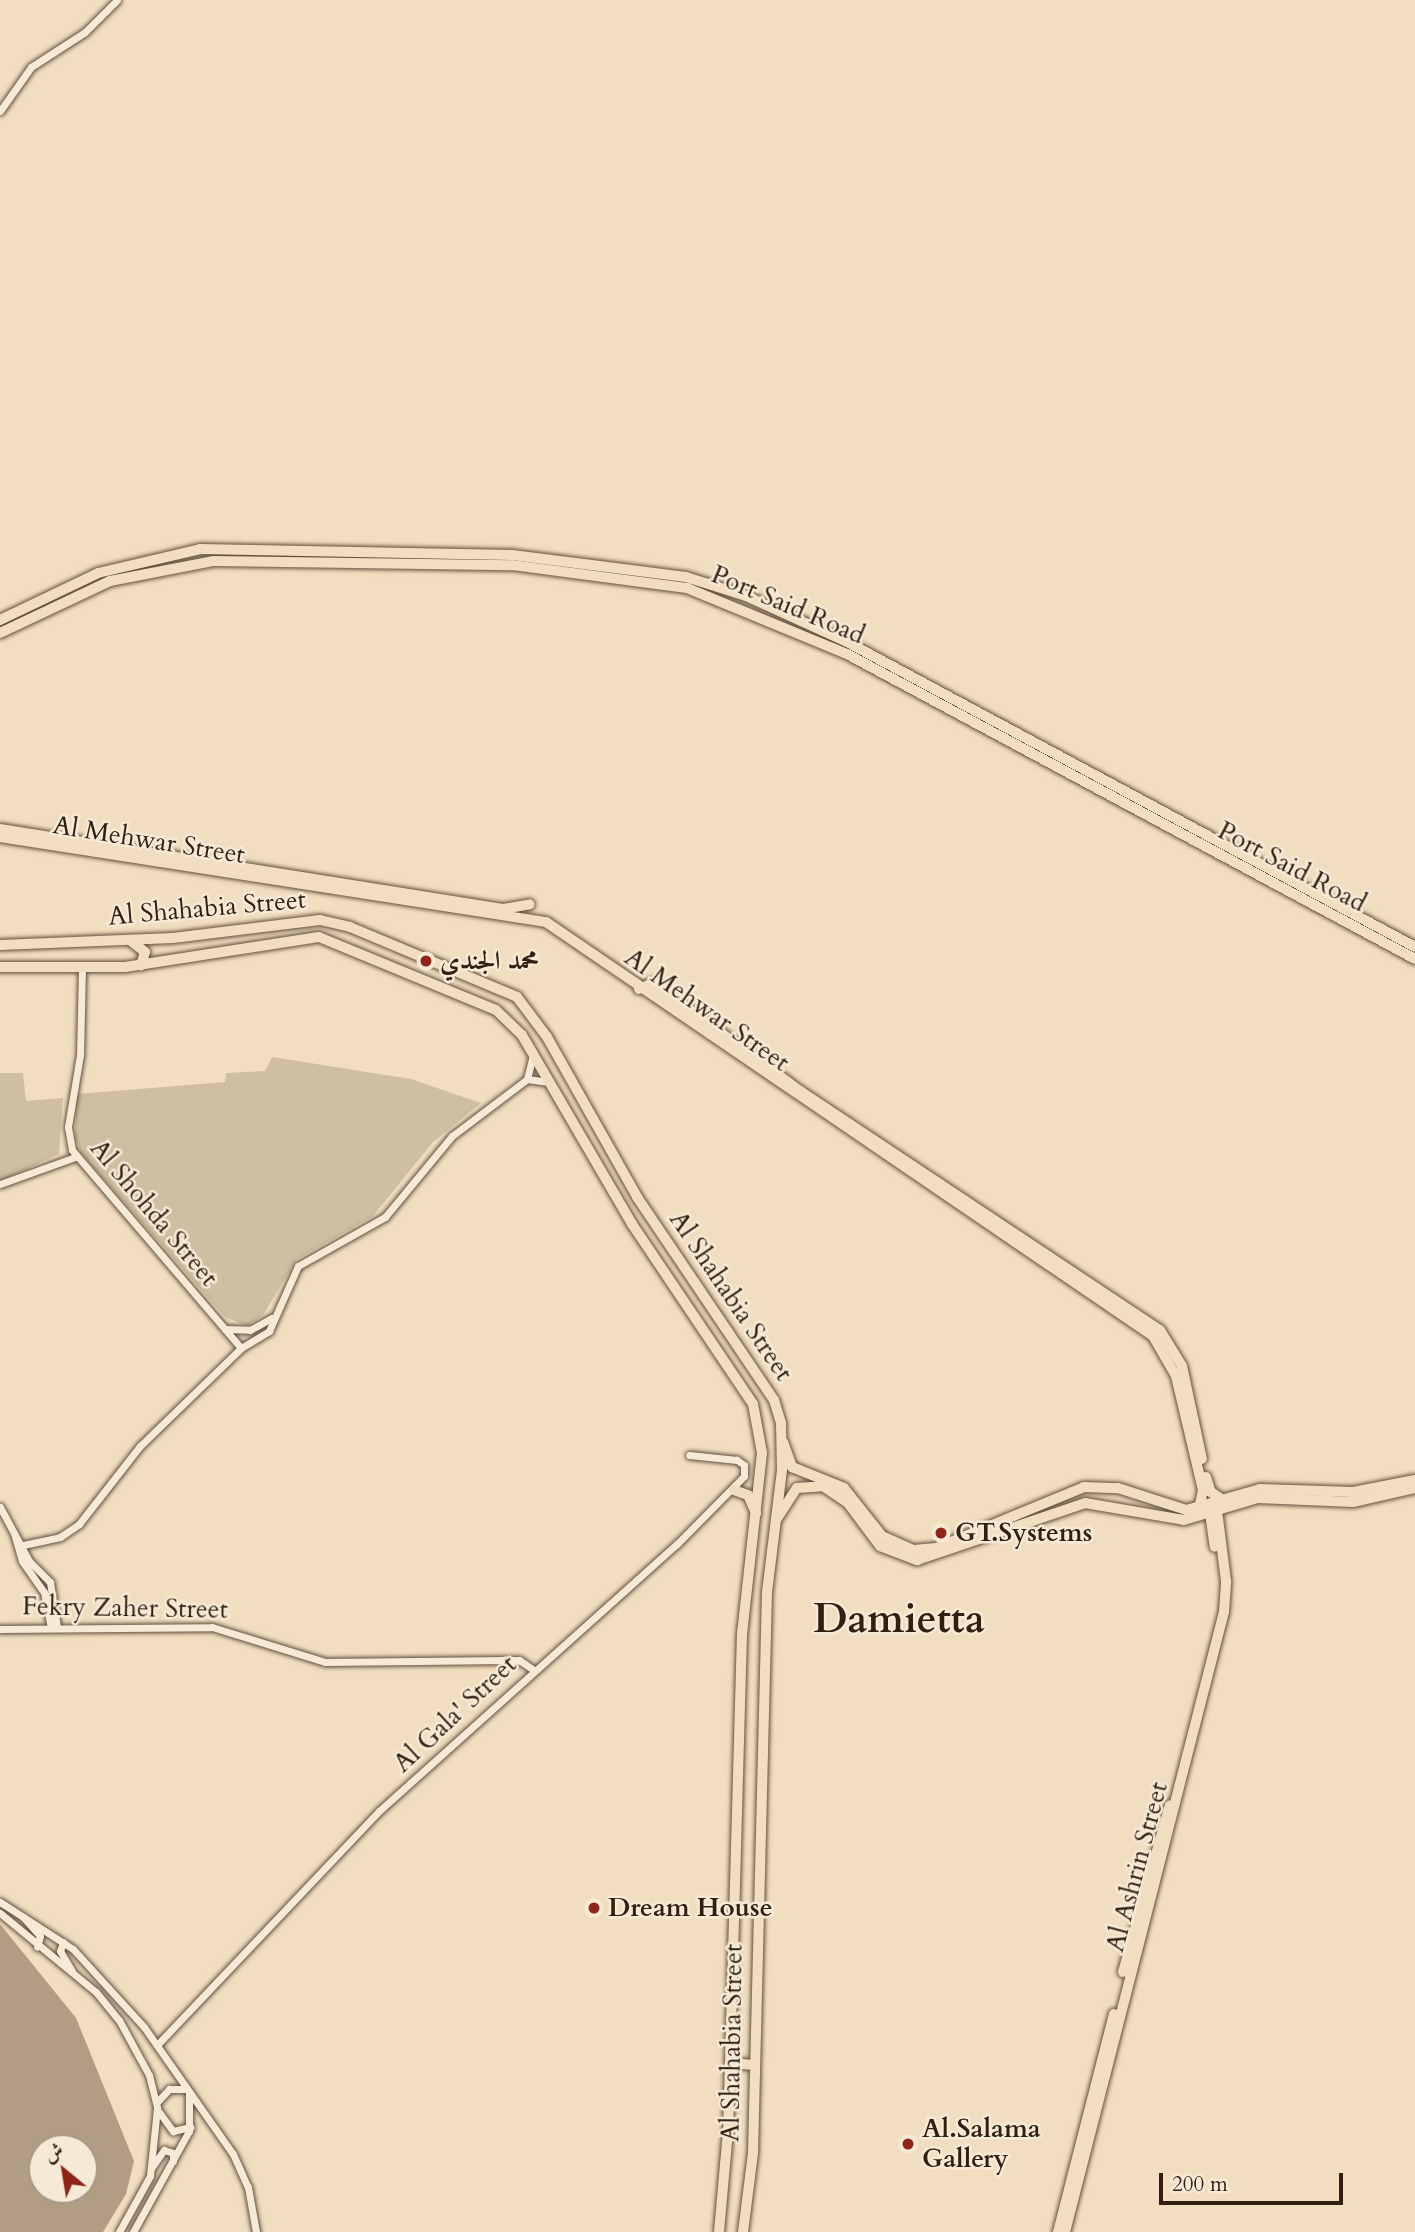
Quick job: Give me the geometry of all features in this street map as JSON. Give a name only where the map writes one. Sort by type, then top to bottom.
[{"type":"highway","name":"Port Said Road","points":[[0,620],[98,573],[206,549],[512,555],[592,561],[710,583],[847,642],[1415,959]]},
{"type":"highway","points":[[206,549],[208,561]]},
{"type":"highway","points":[[188,551],[190,563]]},
{"type":"highway","name":"Port Said Road","points":[[0,633],[85,589],[208,561],[531,566],[659,582],[714,596],[896,679],[1248,865],[1415,947]]},
{"type":"highway","name":"Al Shahabia Street","points":[[0,945],[130,940],[328,921],[483,983],[526,1005],[637,1197],[777,1406],[782,1437],[767,1592],[752,2152],[743,2232]]},
{"type":"highway","name":"Al Shahabia Street","points":[[0,967],[82,968],[141,965],[319,937],[476,1000],[510,1020],[550,1082],[632,1224],[745,1391],[762,1430],[758,1515],[746,1592],[730,2063],[719,2232]]},
{"type":"highway","points":[[130,940],[145,952],[141,965]]},
{"type":"highway","points":[[26,944],[22,955],[27,966]]},
{"type":"highway","points":[[476,1000],[483,983]]},
{"type":"highway","points":[[621,1206],[637,1197]]},
{"type":"highway","points":[[632,1224],[648,1213]]},
{"type":"highway","points":[[745,1391],[755,1373]]},
{"type":"highway","points":[[734,1490],[747,1495],[758,1515]]},
{"type":"highway","points":[[749,1567],[760,1573],[769,1567]]},
{"type":"highway","points":[[746,1592],[755,1585],[767,1592]]},
{"type":"highway","points":[[735,1865],[747,1860],[758,1864]]},
{"type":"highway","points":[[730,2063],[754,2065]]},
{"type":"main road","name":"Al Mehwar Street","points":[[0,829],[540,920],[639,989],[1166,1336],[1182,1366],[1207,1485],[1223,1500]]},
{"type":"main road","name":"Al Mehwar Street","points":[[0,837],[287,879]]},
{"type":"main road","name":"Al Mehwar Street","points":[[443,904],[508,909],[530,904]]},
{"type":"main road","name":"Al Mehwar Street","points":[[639,989],[653,983],[798,1094]]},
{"type":"main road","name":"Al Mehwar Street","points":[[894,1158],[1158,1342],[1176,1376],[1203,1490],[1199,1508]]},
{"type":"main road","points":[[782,1437],[792,1467],[847,1490],[882,1536],[914,1550],[936,1548],[1084,1487],[1107,1486],[1173,1508],[1199,1508],[1267,1488],[1322,1497]]},
{"type":"main road","points":[[775,1521],[804,1484],[805,1473]]},
{"type":"main road","points":[[1346,1497],[1415,1480]]},
{"type":"main road","points":[[804,1484],[839,1495],[880,1546],[910,1560],[1078,1505],[1103,1503],[1176,1519],[1265,1498],[1346,1497],[1415,1488]]},
{"type":"main road","points":[[1103,1503],[1100,1493],[1107,1486]]},
{"type":"main road","points":[[1078,1505],[1084,1487]]},
{"type":"main road","name":"Al Ashrin Street","points":[[1065,2232],[1086,2138],[1218,1612],[1219,1575],[1213,1512]]},
{"type":"main road","name":"Al Ashrin Street","points":[[1058,2232],[1086,2138]]},
{"type":"street","points":[[0,111],[31,67],[85,32],[117,0]]},
{"type":"street","name":"Al Shohda Street","points":[[82,968],[80,1055],[68,1127],[75,1157],[241,1348]]},
{"type":"street","points":[[23,1545],[56,1538],[76,1527],[128,1460],[241,1348],[267,1333],[272,1318],[301,1264],[383,1219],[452,1136],[527,1079],[532,1052]]},
{"type":"street","points":[[527,1079],[550,1082]]},
{"type":"street","points":[[0,1184],[75,1157]]},
{"type":"street","points":[[224,1329],[250,1330],[272,1318]]},
{"type":"street","points":[[689,1455],[741,1462],[744,1476],[734,1490]]},
{"type":"street","name":"Al Gala' Street","points":[[157,2045],[361,1829],[734,1490]]},
{"type":"street","points":[[0,1507],[51,1586],[54,1627]]},
{"type":"street","points":[[14,1532],[22,1561],[44,1592],[54,1627]]},
{"type":"street","name":"Fekry Zaher Street","points":[[0,1629],[218,1628],[325,1662],[519,1660],[534,1670]]},
{"type":"street","points":[[0,1902],[63,1942],[103,1979],[157,2045],[239,2164],[256,2232]]},
{"type":"street","points":[[0,1913],[37,1947],[74,1974],[119,2020],[144,2063],[157,2105],[169,2129],[191,2127]]},
{"type":"street","points":[[21,1914],[40,1936],[37,1947]]},
{"type":"street","points":[[63,1942],[60,1951],[74,1974]]},
{"type":"street","points":[[152,2167],[157,2105],[169,2089],[187,2089]]},
{"type":"street","points":[[133,2232],[191,2127],[187,2089]]},
{"type":"street","points":[[119,2232],[152,2167],[164,2150],[173,2153],[173,2162]]},
{"type":"shaded area","points":[[272,1057],[411,1079],[481,1103],[433,1142],[373,1216],[297,1259],[263,1315],[247,1326],[225,1317],[81,1153],[75,1137],[77,1094],[225,1082],[226,1073],[265,1071]]},
{"type":"shaded area","points":[[0,1073],[23,1073],[26,1101],[63,1098],[59,1154],[0,1181]]},
{"type":"shaded area","points":[[0,1924],[76,2018],[134,2161],[126,2194],[103,2232],[0,2232]]},
{"type":"place","name":"محمد الجندي","points":[[426,961]]},
{"type":"place","name":"GT.Systems","points":[[941,1533]]},
{"type":"place","name":"Dream House","points":[[594,1908]]},
{"type":"place","name":"Al.Salama Gallery","points":[[908,2144]]},
{"type":"district","name":"Damietta","points":[[899,1620]]}]
